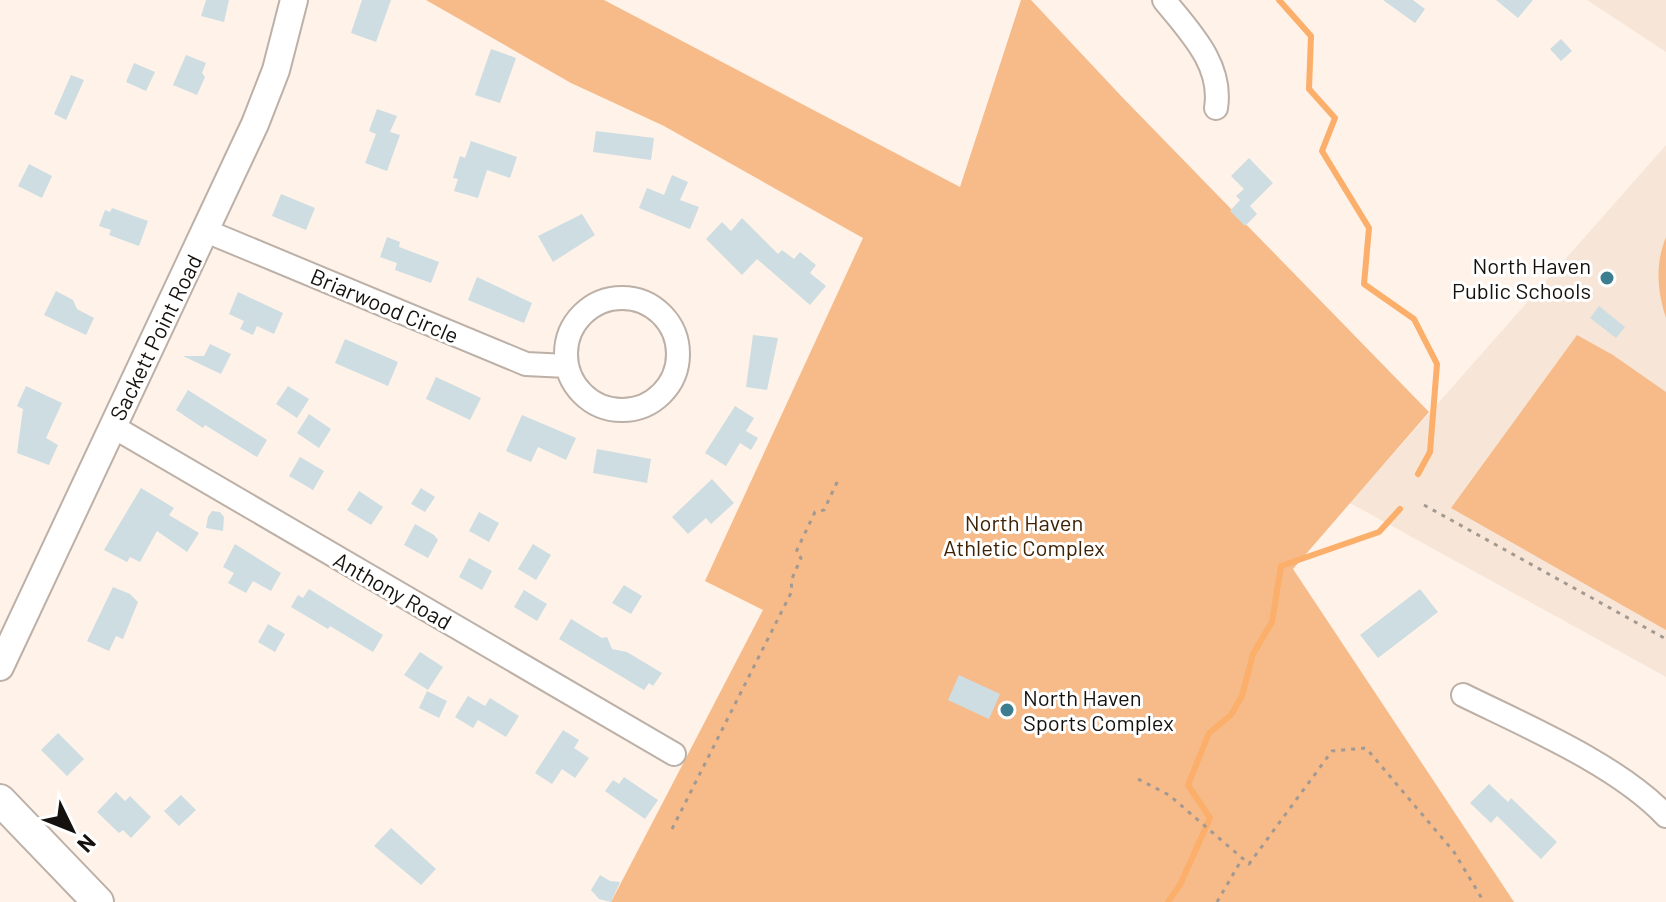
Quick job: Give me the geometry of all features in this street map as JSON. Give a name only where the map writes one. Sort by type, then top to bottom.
[{"type":"main road","points":[[0,800],[98,902]]},
{"type":"street","name":"Sackett Point Road","points":[[0,667],[266,97],[284,45],[294,0]]},
{"type":"street","points":[[1164,0],[1212,66],[1218,93],[1216,108]]},
{"type":"street","name":"Briarwood Circle","points":[[206,231],[526,364],[567,366]]},
{"type":"street","points":[[617,299],[636,300],[654,308],[667,322],[676,339],[678,356],[672,378],[652,401],[636,408],[618,410],[601,406],[586,397],[574,384],[567,366],[566,349],[571,330],[583,314],[598,303],[617,299]]},
{"type":"street","name":"Anthony Road","points":[[112,426],[674,754]]},
{"type":"street","points":[[1463,695],[1576,753],[1626,783],[1666,816]]},
{"type":"path","points":[[672,829],[792,591],[791,581],[801,558],[796,552],[815,512],[824,510],[839,478]]},
{"type":"path","points":[[1424,505],[1666,639]]},
{"type":"path","points":[[1138,779],[1169,795],[1249,864],[1332,751],[1366,748],[1454,852],[1484,902]]},
{"type":"path","points":[[1217,902],[1242,859]]},
{"type":"shaded area","points":[[1587,0],[1666,0],[1666,52]]},
{"type":"shaded area","name":"North Haven Public Schools","points":[[1666,145],[1666,677],[1350,503]]},
{"type":"green space","name":"North Haven Athletic Complex","points":[[426,0],[604,0],[960,187],[1021,0],[1031,0],[1429,412],[1293,569],[1514,902],[611,902],[763,610],[705,581],[863,238],[664,126],[571,83]]},
{"type":"green space","points":[[1666,237],[1666,318],[1658,277]]},
{"type":"green space","points":[[1577,335],[1613,355],[1666,392],[1666,630],[1451,508]]},
{"type":"building","points":[[206,0],[229,0],[224,22],[201,16]]},
{"type":"building","points":[[362,0],[391,0],[376,42],[351,33]]},
{"type":"building","points":[[1383,0],[1413,0],[1425,9],[1415,23]]},
{"type":"building","points":[[1496,0],[1533,0],[1518,18]]},
{"type":"building","points":[[1561,39],[1572,51],[1561,61],[1550,49]]},
{"type":"building","points":[[491,49],[516,58],[500,103],[475,95]]},
{"type":"building","points":[[186,55],[206,63],[202,73],[205,77],[197,95],[173,85]]},
{"type":"building","points":[[134,63],[155,72],[146,91],[126,82]]},
{"type":"building","points":[[71,75],[84,80],[66,120],[54,114]]},
{"type":"building","points":[[377,109],[397,116],[390,132],[400,135],[387,171],[365,163],[376,134],[369,131]]},
{"type":"building","points":[[596,131],[654,138],[651,160],[593,152]]},
{"type":"building","points":[[471,141],[517,157],[510,178],[487,170],[478,198],[454,191],[458,179],[453,178],[460,156],[465,158]]},
{"type":"building","points":[[1249,158],[1273,183],[1250,206],[1257,214],[1245,226],[1230,211],[1240,200],[1236,196],[1244,189],[1231,176]]},
{"type":"building","points":[[29,164],[52,176],[42,198],[18,186]]},
{"type":"building","points":[[672,175],[688,182],[680,200],[699,207],[690,229],[639,208],[647,188],[664,195]]},
{"type":"building","points":[[281,194],[315,208],[306,230],[272,216]]},
{"type":"building","points":[[112,208],[148,221],[139,246],[109,235],[111,230],[99,226],[105,210],[110,212]]},
{"type":"building","points":[[582,214],[595,235],[553,262],[538,236]]},
{"type":"building","points":[[742,218],[778,254],[782,250],[794,259],[800,252],[816,265],[810,273],[826,286],[810,305],[757,259],[742,275],[706,239],[722,222],[731,231]]},
{"type":"building","points":[[387,237],[400,242],[399,247],[439,262],[431,283],[395,270],[397,263],[380,257]]},
{"type":"building","points":[[477,277],[532,303],[524,323],[468,300]]},
{"type":"building","points":[[56,291],[73,300],[77,309],[94,318],[86,335],[44,315]]},
{"type":"building","points":[[238,292],[283,313],[274,334],[257,326],[253,335],[240,329],[244,321],[229,314]]},
{"type":"building","points":[[1599,306],[1625,327],[1616,338],[1590,318]]},
{"type":"building","points":[[753,335],[778,338],[767,390],[746,387]]},
{"type":"building","points":[[345,339],[398,362],[388,386],[335,363]]},
{"type":"building","points":[[210,344],[231,354],[221,374],[183,356],[204,356]]},
{"type":"building","points":[[436,377],[481,398],[470,420],[426,399]]},
{"type":"building","points":[[26,386],[62,403],[46,438],[58,445],[49,465],[17,453],[23,409],[17,406]]},
{"type":"building","points":[[288,386],[309,399],[297,418],[276,404]]},
{"type":"building","points":[[188,390],[267,440],[257,457],[176,410]]},
{"type":"building","points":[[735,406],[754,418],[746,431],[758,438],[751,450],[740,443],[726,466],[705,453]]},
{"type":"building","points":[[309,414],[331,429],[319,448],[297,433]]},
{"type":"building","points":[[522,415],[576,438],[566,460],[538,447],[531,462],[506,451]]},
{"type":"building","points":[[597,449],[651,459],[647,483],[593,473]]},
{"type":"building","points":[[300,457],[324,471],[313,490],[289,476]]},
{"type":"building","points":[[712,479],[734,503],[711,524],[706,518],[688,534],[672,517]]},
{"type":"building","points":[[141,488],[174,508],[169,515],[199,533],[187,552],[157,531],[140,562],[130,557],[127,562],[104,550]]},
{"type":"building","points":[[421,488],[435,497],[425,512],[411,504]]},
{"type":"building","points":[[359,491],[383,507],[371,525],[347,510]]},
{"type":"building","points":[[212,511],[220,512],[224,517],[223,531],[206,528]]},
{"type":"building","points":[[479,512],[499,523],[489,542],[469,531]]},
{"type":"building","points":[[415,524],[438,540],[428,558],[404,545]]},
{"type":"building","points":[[235,544],[281,573],[271,591],[253,581],[246,593],[228,583],[234,573],[223,567]]},
{"type":"building","points":[[533,544],[551,555],[536,580],[518,569]]},
{"type":"building","points":[[469,558],[492,571],[482,590],[459,577]]},
{"type":"building","points":[[624,585],[642,596],[631,614],[612,603]]},
{"type":"building","points":[[113,587],[130,594],[138,602],[123,639],[116,636],[109,651],[87,641]]},
{"type":"building","points":[[309,589],[383,635],[373,652],[291,607],[298,595],[303,598]]},
{"type":"building","points":[[1420,589],[1438,612],[1378,658],[1360,635]]},
{"type":"building","points":[[524,590],[547,604],[537,621],[514,607]]},
{"type":"building","points":[[571,619],[602,638],[607,637],[612,649],[627,652],[662,673],[653,686],[649,683],[644,690],[559,639]]},
{"type":"building","points":[[268,624],[285,634],[275,652],[258,642]]},
{"type":"building","points":[[420,652],[443,667],[428,690],[404,675]]},
{"type":"building","points":[[959,675],[1000,694],[989,719],[948,700]]},
{"type":"building","points":[[427,691],[447,701],[439,718],[419,708]]},
{"type":"building","points":[[468,696],[485,706],[490,698],[519,716],[506,737],[478,720],[473,728],[455,717]]},
{"type":"building","points":[[563,730],[579,740],[574,748],[589,758],[575,778],[562,769],[552,784],[535,773]]},
{"type":"building","points":[[58,733],[84,759],[67,776],[41,750]]},
{"type":"building","points":[[624,777],[658,800],[645,819],[605,791],[613,780],[619,784]]},
{"type":"building","points":[[1489,784],[1508,802],[1511,798],[1557,842],[1541,859],[1497,816],[1491,823],[1470,803]]},
{"type":"building","points":[[116,792],[125,801],[130,796],[151,817],[131,838],[123,830],[119,833],[97,812]]},
{"type":"building","points":[[181,795],[196,810],[179,826],[164,811]]},
{"type":"building","points":[[391,828],[436,869],[421,885],[374,846]]},
{"type":"building","points":[[600,875],[620,882],[611,902],[599,899],[591,890]]},
{"type":"waterway","points":[[1279,0],[1311,36],[1309,89],[1335,118],[1322,151],[1369,228],[1364,284],[1414,319],[1437,364],[1430,452],[1418,474]]},
{"type":"waterway","points":[[1168,902],[1180,885],[1210,818],[1188,785],[1209,733],[1231,715],[1242,696],[1253,654],[1272,622],[1281,566],[1379,532],[1400,509]]},
{"type":"place","name":"North Haven Public Schools","points":[[1607,278]]},
{"type":"place","name":"North Haven Sports Complex","points":[[1007,710]]}]
